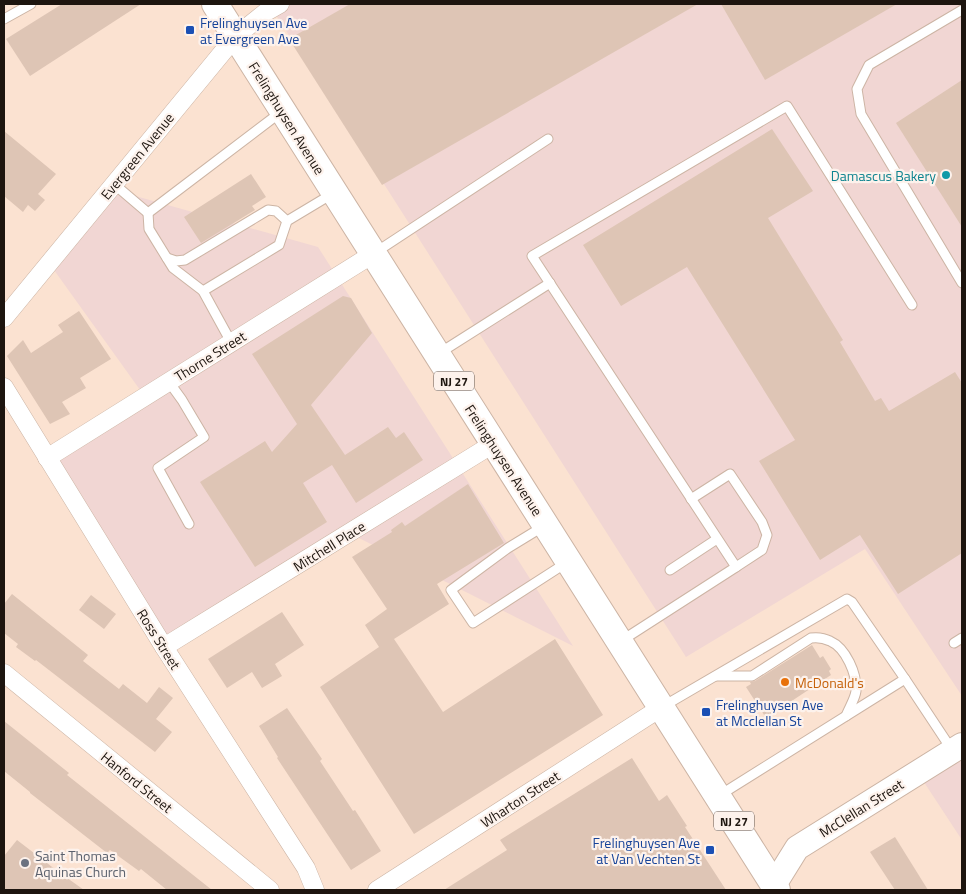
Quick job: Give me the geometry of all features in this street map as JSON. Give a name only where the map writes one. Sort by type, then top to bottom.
[{"type":"main road","name":"Frelinghuysen Avenue","points":[[216,4],[662,707],[774,889]]},
{"type":"main road","name":"McClellan Street","points":[[774,889],[797,848],[957,748]]},
{"type":"street","name":"Evergreen Avenue","points":[[4,318],[236,36],[266,12],[280,4]]},
{"type":"street","name":"Thorne Street","points":[[47,458],[373,254]]},
{"type":"street","name":"Ross Street","points":[[4,387],[164,647],[306,868],[315,890]]},
{"type":"street","name":"Mitchell Place","points":[[164,647],[494,444]]},
{"type":"street","name":"Hanford Street","points":[[4,673],[270,890]]},
{"type":"street","name":"Wharton Street","points":[[377,890],[662,707]]},
{"type":"lane","points":[[4,19],[31,4]]},
{"type":"lane","points":[[962,10],[868,65],[857,89],[861,114],[962,283]]},
{"type":"lane","points":[[736,567],[532,256],[787,106],[912,305]]},
{"type":"lane","points":[[148,213],[283,111]]},
{"type":"lane","points":[[373,254],[548,139]]},
{"type":"lane","points":[[114,184],[148,213],[149,229],[173,268],[203,291],[231,342]]},
{"type":"lane","points":[[203,291],[279,245],[286,221],[334,192]]},
{"type":"lane","points":[[167,258],[176,261],[185,260],[268,210],[276,211],[286,221]]},
{"type":"lane","points":[[437,355],[550,283]]},
{"type":"lane","points":[[169,382],[204,437],[158,468],[189,524]]},
{"type":"lane","points":[[620,641],[762,550],[767,535],[762,522],[730,474],[691,499]]},
{"type":"lane","points":[[546,525],[508,548],[450,590],[473,623],[569,561]]},
{"type":"lane","points":[[670,570],[717,539]]},
{"type":"lane","points":[[662,707],[847,599],[852,602],[905,679],[957,748]]},
{"type":"lane","points":[[716,676],[752,676],[811,638],[820,637],[832,641],[843,653],[854,672],[856,692],[846,716]]},
{"type":"lane","points":[[954,643],[962,638]]},
{"type":"lane","points":[[718,796],[905,679]]},
{"type":"shaded area","points":[[269,4],[962,4],[962,696],[865,549],[686,657]]},
{"type":"shaded area","points":[[114,190],[318,247],[573,646],[351,534],[165,655],[52,460],[148,401],[49,263]]},
{"type":"shaded area","points":[[962,742],[962,840],[918,773]]},
{"type":"building","points":[[62,4],[141,4],[30,76],[6,39]]},
{"type":"building","points":[[350,4],[698,4],[382,185],[289,39]]},
{"type":"building","points":[[721,4],[897,4],[765,80]]},
{"type":"building","name":"Damascus Bakery","points":[[962,80],[962,227],[896,123]]},
{"type":"building","points":[[772,129],[813,191],[768,218],[843,340],[840,342],[875,401],[881,398],[889,411],[955,372],[962,383],[962,553],[898,594],[860,535],[820,560],[759,461],[795,440],[687,267],[621,306],[583,245]]},
{"type":"building","points":[[4,131],[56,174],[38,194],[45,200],[35,211],[28,205],[23,212],[4,196]]},
{"type":"building","points":[[251,174],[266,197],[252,206],[255,210],[201,243],[184,217]]},
{"type":"building","points":[[343,296],[351,298],[372,333],[311,405],[345,455],[388,427],[396,438],[404,432],[423,460],[356,503],[332,465],[303,483],[327,522],[255,567],[200,482],[265,441],[272,452],[297,424],[252,354]]},
{"type":"building","points":[[79,311],[111,359],[80,378],[86,388],[62,402],[70,414],[50,424],[7,356],[23,340],[31,353],[63,332],[58,325]]},
{"type":"building","points":[[468,484],[504,543],[437,584],[449,604],[394,639],[443,712],[555,639],[603,715],[414,834],[320,687],[379,647],[365,625],[387,609],[352,557],[392,532],[391,530],[402,522],[405,526]]},
{"type":"building","points":[[12,594],[88,655],[83,661],[119,689],[123,684],[147,703],[159,687],[173,698],[156,719],[172,732],[155,752],[36,660],[16,647],[18,644],[4,633],[4,604]]},
{"type":"building","points":[[91,595],[116,614],[104,629],[79,610]]},
{"type":"building","points":[[282,612],[304,645],[275,664],[282,676],[262,688],[252,672],[227,688],[208,659]]},
{"type":"building","name":"McDonald's","points":[[812,645],[820,658],[823,656],[831,669],[829,671],[831,675],[766,718],[746,687],[751,684],[750,682],[755,681]]},
{"type":"building","points":[[287,708],[322,759],[320,761],[381,851],[351,870],[277,758],[259,726]]},
{"type":"building","points":[[4,721],[69,773],[67,775],[212,890],[167,890],[141,869],[139,871],[110,850],[107,853],[30,793],[4,771]]},
{"type":"building","points":[[632,758],[659,801],[667,795],[687,826],[685,827],[726,890],[444,890],[507,850],[500,840]]},
{"type":"building","points":[[895,837],[928,890],[895,890],[870,852]]},
{"type":"building","name":"Saint Thomas Aquinas Church","points":[[17,840],[84,890],[4,890],[4,856]]},
{"type":"place","name":"Frelinghuysen Ave at Evergreen Ave","points":[[190,30]]},
{"type":"place","name":"Damascus Bakery","points":[[946,175]]},
{"type":"place","name":"McDonald's","points":[[785,682]]},
{"type":"place","name":"Frelinghuysen Ave at Mcclellan St","points":[[706,712]]},
{"type":"place","name":"Frelinghuysen Ave at Van Vechten St","points":[[710,850]]},
{"type":"place","name":"Saint Thomas Aquinas Church","points":[[25,863]]}]
